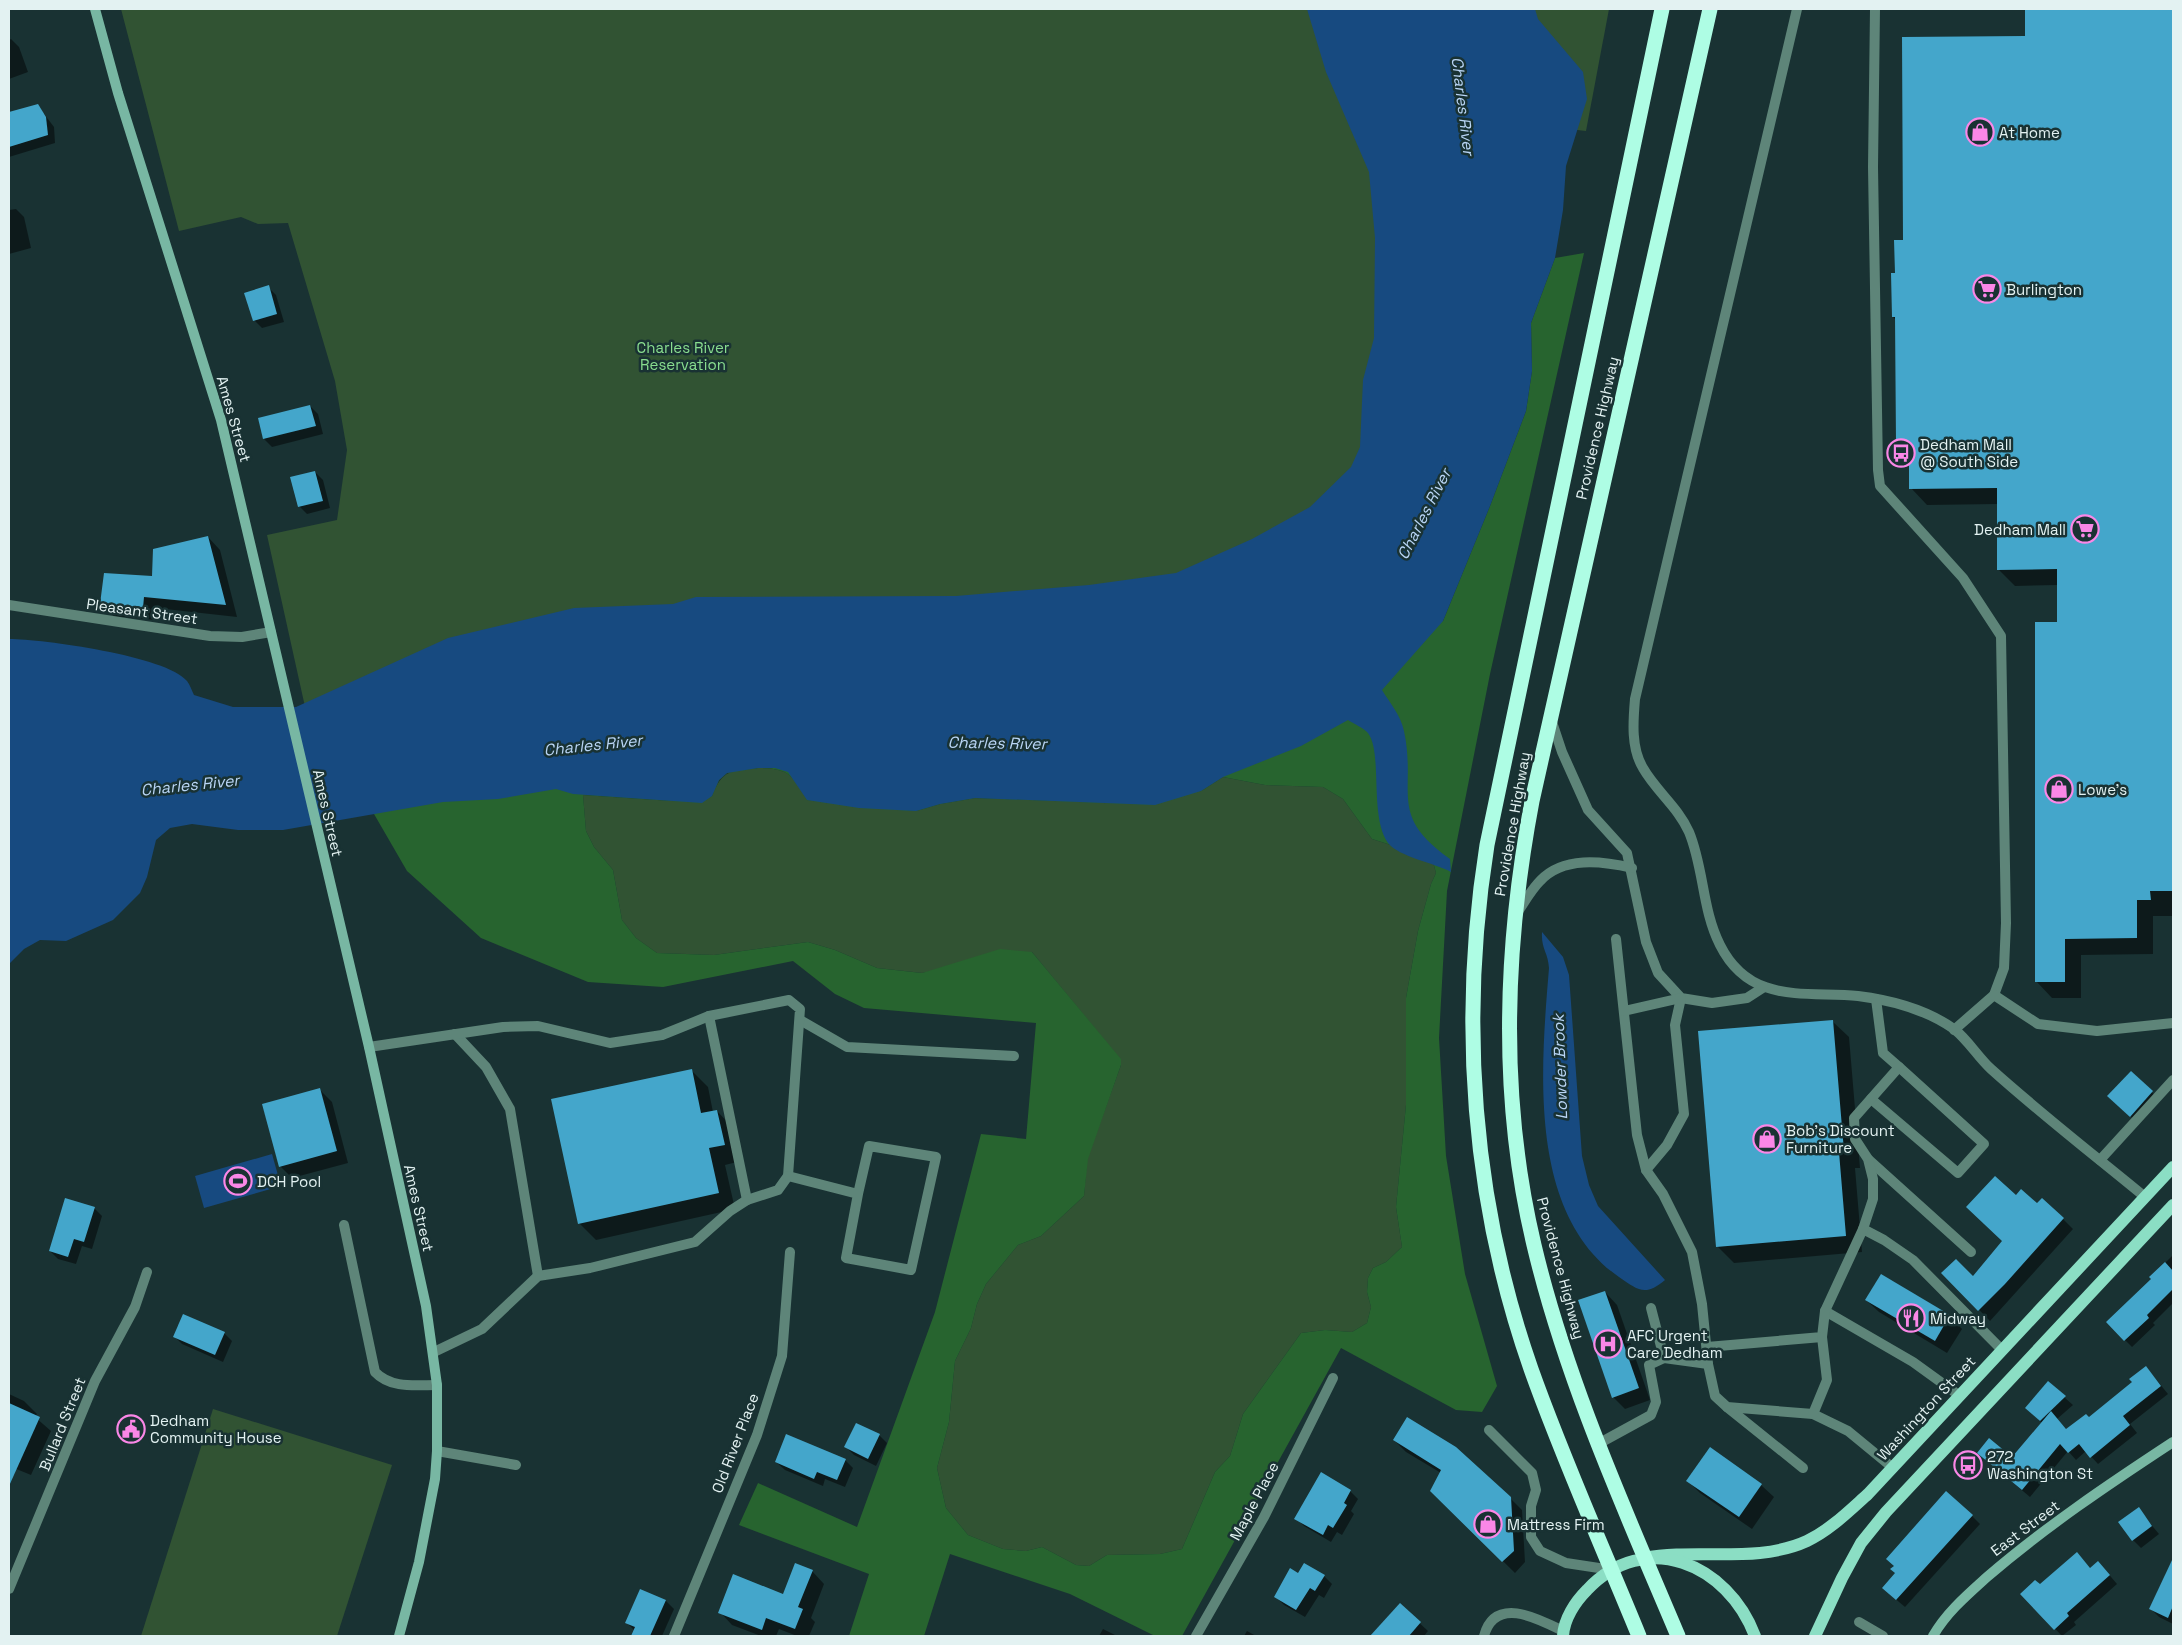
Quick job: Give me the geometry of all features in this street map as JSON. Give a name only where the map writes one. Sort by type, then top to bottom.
[{"type":"highway","name":"Providence Highway","points":[[1639,1636],[1531,1368],[1499,1257],[1478,1134],[1473,1052],[1473,968],[1481,885],[1495,802],[1662,9]]},
{"type":"highway","name":"Providence Highway","points":[[1678,1636],[1598,1444],[1556,1324],[1525,1206],[1510,1076],[1508,1002],[1514,918],[1525,840],[1710,9]]},
{"type":"main road","name":"Washington Street","points":[[1563,1635],[1572,1609],[1583,1593],[1612,1570],[1644,1558],[1683,1552],[1761,1552],[1789,1548],[1808,1540],[1846,1514],[1893,1468],[2173,1167]]},
{"type":"main road","points":[[1815,1636],[1842,1578],[1861,1543],[1886,1512],[2173,1205]]},
{"type":"main road","points":[[1644,1558],[1684,1563],[1700,1569],[1718,1582],[1743,1611],[1755,1636]]},
{"type":"street","name":"Ames Street","points":[[95,9],[118,93],[221,420],[316,830],[369,1047],[434,1352],[437,1385],[435,1479],[419,1562],[399,1636]]},
{"type":"street","points":[[1797,9],[1635,699],[1634,736],[1642,767],[1684,821],[1690,836],[1714,930],[1720,945],[1730,961],[1745,976],[1764,987],[1786,994],[1857,996],[1876,999],[1914,1009],[1954,1030],[1990,1068],[2145,1198]]},
{"type":"street","points":[[1875,9],[1873,167],[1878,470],[1880,486],[1963,578],[2001,636],[2006,923],[2004,968],[1994,995],[1954,1030]]},
{"type":"street","name":"Pleasant Street","points":[[9,605],[210,636],[242,637],[271,632]]},
{"type":"street","points":[[1551,718],[1562,752],[1588,810],[1627,853],[1632,868],[1649,950],[1658,973],[1681,998]]},
{"type":"street","points":[[1514,918],[1540,880],[1557,868],[1581,863],[1608,863],[1632,868]]},
{"type":"street","points":[[1616,939],[1637,1135],[1646,1170],[1663,1194],[1692,1252],[1702,1304],[1708,1364],[1715,1396],[1803,1468]]},
{"type":"street","points":[[1624,1011],[1681,998],[1712,1003],[1747,998],[1764,987]]},
{"type":"street","points":[[1994,995],[2038,1024],[2097,1031],[2173,1023]]},
{"type":"street","points":[[1646,1170],[1667,1146],[1684,1114],[1676,1025],[1681,998]]},
{"type":"street","points":[[1871,1099],[1958,1173],[1984,1144],[1883,1054],[1876,999]]},
{"type":"street","points":[[369,1047],[503,1027],[538,1026],[610,1043],[662,1035],[709,1016],[789,1000],[800,1009],[788,1176],[778,1190],[747,1200],[730,1211],[695,1242],[590,1268],[538,1276],[482,1329],[434,1352]]},
{"type":"street","points":[[709,1016],[747,1200]]},
{"type":"street","points":[[800,1020],[847,1048],[1014,1056]]},
{"type":"street","points":[[455,1034],[486,1067],[510,1108],[538,1276]]},
{"type":"street","points":[[1899,1067],[1854,1118],[1855,1139],[1868,1159],[1971,1252]]},
{"type":"street","points":[[2100,1160],[2173,1080]]},
{"type":"street","points":[[869,1146],[936,1157],[911,1270],[846,1258],[858,1194],[869,1146]]},
{"type":"street","points":[[1813,1414],[1827,1380],[1822,1336],[1825,1310],[1863,1229],[1873,1199],[1873,1179],[1868,1159]]},
{"type":"street","points":[[788,1176],[858,1194]]},
{"type":"street","points":[[344,1225],[375,1372],[381,1378],[398,1384],[437,1385]]},
{"type":"street","points":[[1863,1229],[1884,1240],[1913,1260],[2002,1350]]},
{"type":"street","name":"Old River Place","points":[[674,1636],[756,1435],[782,1356],[790,1252]]},
{"type":"street","name":"Bullard Street","points":[[9,1589],[96,1381],[135,1307],[147,1272]]},
{"type":"street","points":[[1650,1308],[1664,1358]]},
{"type":"street","points":[[1825,1310],[1913,1362],[1960,1396]]},
{"type":"street","points":[[1706,1348],[1822,1336]]},
{"type":"street","points":[[1598,1444],[1651,1415],[1656,1402],[1649,1365],[1664,1358],[1708,1364]]},
{"type":"street","name":"Maple Place","points":[[1196,1636],[1264,1517],[1333,1378]]},
{"type":"street","points":[[1727,1407],[1813,1414],[1848,1431],[1893,1468]]},
{"type":"street","points":[[1489,1430],[1532,1473],[1536,1490],[1531,1506],[1531,1537],[1540,1551],[1566,1563],[1612,1570]]},
{"type":"street","name":"East Street","points":[[1933,1636],[1956,1606],[2004,1563],[2099,1492],[2173,1442]]},
{"type":"street","points":[[437,1451],[516,1465]]},
{"type":"street","points":[[1484,1636],[1492,1620],[1504,1613],[1518,1613],[1563,1635]]},
{"type":"street","points":[[1859,1622],[1883,1636]]},
{"type":"green space","name":"Charles River Reservation","points":[[121,9],[1425,9],[1379,532],[317,761],[267,535],[337,520],[347,450],[335,381],[288,223],[258,224],[241,217],[179,231]]},
{"type":"green space","points":[[1514,9],[1609,9],[1586,131],[1543,126]]},
{"type":"green space","points":[[1584,253],[1490,674],[1447,891],[1439,1038],[1446,1156],[1465,1274],[1497,1386],[1482,1412],[1456,1410],[1341,1348],[1182,1636],[1155,1636],[1070,1594],[950,1554],[924,1636],[849,1636],[869,1574],[739,1525],[758,1483],[857,1527],[935,1312],[981,1134],[1026,1139],[1036,1023],[864,1008],[835,994],[793,961],[663,987],[588,982],[481,938],[407,871],[374,814],[376,793],[711,760],[1443,621],[1526,411],[1532,371],[1531,323],[1555,258]],"holes":[[[768,768],[783,772],[793,779],[807,800],[859,808],[916,811],[940,804],[975,798],[1155,805],[1201,791],[1223,777],[1265,785],[1323,787],[1343,799],[1372,839],[1432,858],[1436,873],[1431,884],[1418,931],[1406,998],[1406,1105],[1396,1207],[1402,1247],[1386,1262],[1373,1268],[1368,1278],[1367,1292],[1371,1307],[1367,1323],[1352,1332],[1325,1330],[1301,1333],[1243,1414],[1230,1456],[1215,1472],[1182,1549],[1160,1554],[1107,1555],[1089,1566],[1076,1565],[1042,1547],[1026,1551],[1003,1549],[968,1535],[946,1508],[937,1468],[949,1422],[955,1361],[971,1328],[977,1304],[986,1284],[1018,1245],[1041,1236],[1084,1196],[1088,1159],[1121,1065],[1121,1059],[1032,952],[1000,949],[922,973],[877,968],[835,950],[808,942],[714,955],[657,953],[636,938],[622,920],[613,870],[594,847],[586,831],[583,795],[702,803],[712,796],[719,780],[727,773]]]},
{"type":"green space","points":[[758,768],[776,769],[789,775],[798,784],[808,800],[916,811],[940,804],[975,798],[1063,801],[1201,791],[1223,777],[1265,785],[1323,787],[1343,799],[1372,839],[1432,858],[1436,873],[1431,884],[1418,931],[1406,998],[1406,1105],[1396,1207],[1402,1247],[1386,1262],[1373,1268],[1368,1278],[1367,1292],[1371,1307],[1367,1323],[1352,1332],[1325,1330],[1301,1333],[1243,1414],[1230,1456],[1215,1472],[1182,1549],[1160,1554],[1107,1555],[1089,1566],[1076,1565],[1042,1547],[1026,1551],[1003,1549],[968,1535],[946,1508],[937,1468],[949,1422],[955,1361],[971,1328],[977,1304],[986,1284],[1018,1245],[1041,1236],[1084,1196],[1087,1159],[1121,1065],[1120,1059],[1032,952],[922,973],[877,968],[835,950],[808,942],[714,955],[657,953],[636,938],[622,920],[613,870],[594,847],[586,831],[583,795],[672,801],[712,796],[724,776],[734,771]]},
{"type":"green space","points":[[213,1409],[392,1465],[337,1636],[141,1636]]},
{"type":"water","name":"Charles River","points":[[1307,9],[1535,9],[1538,19],[1583,72],[1587,99],[1566,166],[1563,210],[1555,258],[1531,323],[1532,371],[1526,411],[1443,621],[1382,690],[1403,725],[1407,752],[1408,801],[1411,815],[1418,829],[1430,843],[1450,859],[1451,872],[1400,852],[1388,843],[1382,831],[1379,817],[1375,755],[1372,742],[1366,731],[1348,720],[1301,746],[1223,777],[1201,791],[1155,805],[975,798],[940,804],[916,811],[859,808],[807,800],[788,772],[775,768],[758,768],[727,773],[719,780],[712,796],[702,803],[573,794],[556,789],[498,799],[443,802],[283,830],[238,830],[192,824],[170,828],[156,840],[147,877],[140,893],[113,920],[66,941],[40,940],[24,949],[9,964],[9,639],[75,646],[131,657],[155,664],[175,672],[187,681],[194,695],[233,707],[296,707],[448,638],[574,608],[673,604],[696,597],[956,596],[1089,585],[1176,573],[1252,539],[1310,507],[1351,467],[1360,447],[1363,380],[1374,338],[1375,238],[1369,172],[1326,72]]},
{"type":"water","name":"Lowder Brook","points":[[1542,932],[1563,957],[1569,975],[1582,1156],[1589,1185],[1598,1206],[1665,1280],[1652,1289],[1642,1290],[1631,1285],[1619,1277],[1589,1249],[1568,1216],[1554,1177],[1546,1136],[1543,1092],[1549,968]]},
{"type":"water","name":"DCH Pool","points":[[272,1154],[281,1186],[204,1208],[195,1176]]},
{"type":"building","name":"Dedham Mall","points":[[2025,9],[2173,9],[2173,891],[2150,891],[2151,900],[2137,900],[2137,938],[2065,939],[2065,982],[2035,982],[2035,622],[2057,622],[2057,569],[1997,570],[1997,488],[1909,489],[1909,444],[1896,444],[1895,317],[1892,317],[1891,273],[1895,273],[1894,240],[1903,240],[1902,37],[2025,36]]},
{"type":"building","points":[[38,104],[46,117],[48,135],[9,147],[9,112]]},
{"type":"building","points":[[269,285],[277,314],[253,321],[244,293]]},
{"type":"building","points":[[310,405],[316,426],[263,439],[258,418]]},
{"type":"building","points":[[315,471],[323,501],[298,507],[290,477]]},
{"type":"building","points":[[208,536],[226,605],[144,597],[143,608],[100,604],[104,573],[152,576],[153,549]]},
{"type":"building","points":[[1833,1020],[1844,1151],[1839,1152],[1846,1236],[1716,1247],[1698,1031]]},
{"type":"building","points":[[692,1069],[701,1113],[717,1110],[725,1145],[709,1148],[719,1193],[578,1224],[551,1099]]},
{"type":"building","points":[[2131,1071],[2153,1091],[2130,1117],[2107,1096]]},
{"type":"building","points":[[320,1088],[337,1151],[279,1167],[262,1104]]},
{"type":"building","points":[[1995,1176],[2016,1195],[2021,1189],[2037,1203],[2042,1198],[2064,1218],[1978,1311],[1941,1273],[1956,1259],[1973,1276],[2002,1241],[1966,1207]]},
{"type":"building","points":[[65,1198],[95,1207],[84,1242],[74,1239],[68,1257],[49,1251]]},
{"type":"building","points":[[2165,1262],[2173,1271],[2173,1289],[2147,1315],[2149,1318],[2124,1341],[2106,1322],[2151,1279],[2149,1277]]},
{"type":"building","points":[[1881,1274],[1950,1315],[1935,1341],[1865,1300]]},
{"type":"building","name":"AFC Urgent Care Dedham","points":[[1605,1291],[1639,1388],[1612,1398],[1578,1300]]},
{"type":"building","points":[[183,1314],[225,1332],[215,1355],[173,1337]]},
{"type":"building","points":[[2146,1366],[2161,1386],[2123,1416],[2130,1425],[2090,1458],[2079,1444],[2068,1453],[2060,1444],[2022,1490],[1977,1453],[1989,1438],[2012,1457],[2051,1411],[2066,1429],[2086,1414],[2089,1417],[2132,1382],[2129,1379]]},
{"type":"building","points":[[2048,1381],[2066,1396],[2040,1421],[2025,1408]]},
{"type":"building","points":[[9,1403],[40,1417],[9,1486]]},
{"type":"building","name":"Mattress Firm","points":[[1407,1417],[1456,1447],[1511,1497],[1514,1551],[1502,1562],[1430,1491],[1441,1470],[1393,1440]]},
{"type":"building","points":[[856,1423],[880,1434],[868,1459],[844,1447]]},
{"type":"building","points":[[786,1434],[846,1459],[837,1480],[817,1472],[814,1479],[775,1462]]},
{"type":"building","points":[[1710,1447],[1762,1484],[1739,1517],[1686,1481]]},
{"type":"building","points":[[1321,1472],[1351,1490],[1344,1503],[1347,1505],[1333,1528],[1328,1525],[1323,1535],[1294,1519]]},
{"type":"building","points":[[1946,1491],[1973,1515],[1896,1600],[1882,1588],[1895,1573],[1890,1569],[1894,1566],[1886,1559]]},
{"type":"building","points":[[2139,1507],[2152,1526],[2132,1541],[2118,1522]]},
{"type":"building","points":[[2077,1552],[2090,1568],[2098,1561],[2110,1575],[2067,1613],[2069,1616],[2054,1630],[2020,1594],[2035,1580],[2040,1584]]},
{"type":"building","points":[[2173,1558],[2173,1606],[2168,1618],[2149,1609]]},
{"type":"building","points":[[795,1563],[813,1570],[798,1607],[803,1609],[795,1629],[766,1618],[762,1630],[718,1613],[733,1574],[783,1594]]},
{"type":"building","points":[[1304,1563],[1325,1575],[1315,1591],[1310,1588],[1296,1610],[1274,1597],[1290,1568],[1298,1573]]},
{"type":"building","points":[[640,1589],[666,1600],[650,1636],[631,1636],[635,1627],[625,1623]]},
{"type":"building","points":[[1400,1603],[1421,1622],[1409,1636],[1370,1636]]},
{"type":"place","name":"At Home","points":[[1980,132]]},
{"type":"place","name":"Burlington","points":[[1987,289]]},
{"type":"place","name":"Dedham Mall @ South Side","points":[[1901,453]]},
{"type":"place","name":"Dedham Mall","points":[[2085,529]]},
{"type":"place","name":"Lowe's","points":[[2059,789]]},
{"type":"place","name":"Bob's Discount Furniture","points":[[1767,1139]]},
{"type":"place","name":"DCH Pool","points":[[238,1181]]},
{"type":"place","name":"Midway","points":[[1911,1318]]},
{"type":"place","name":"AFC Urgent Care Dedham","points":[[1608,1344]]},
{"type":"place","name":"Dedham Community House","points":[[131,1429]]},
{"type":"place","name":"272 Washington St","points":[[1968,1465]]},
{"type":"place","name":"Mattress Firm","points":[[1488,1524]]}]
